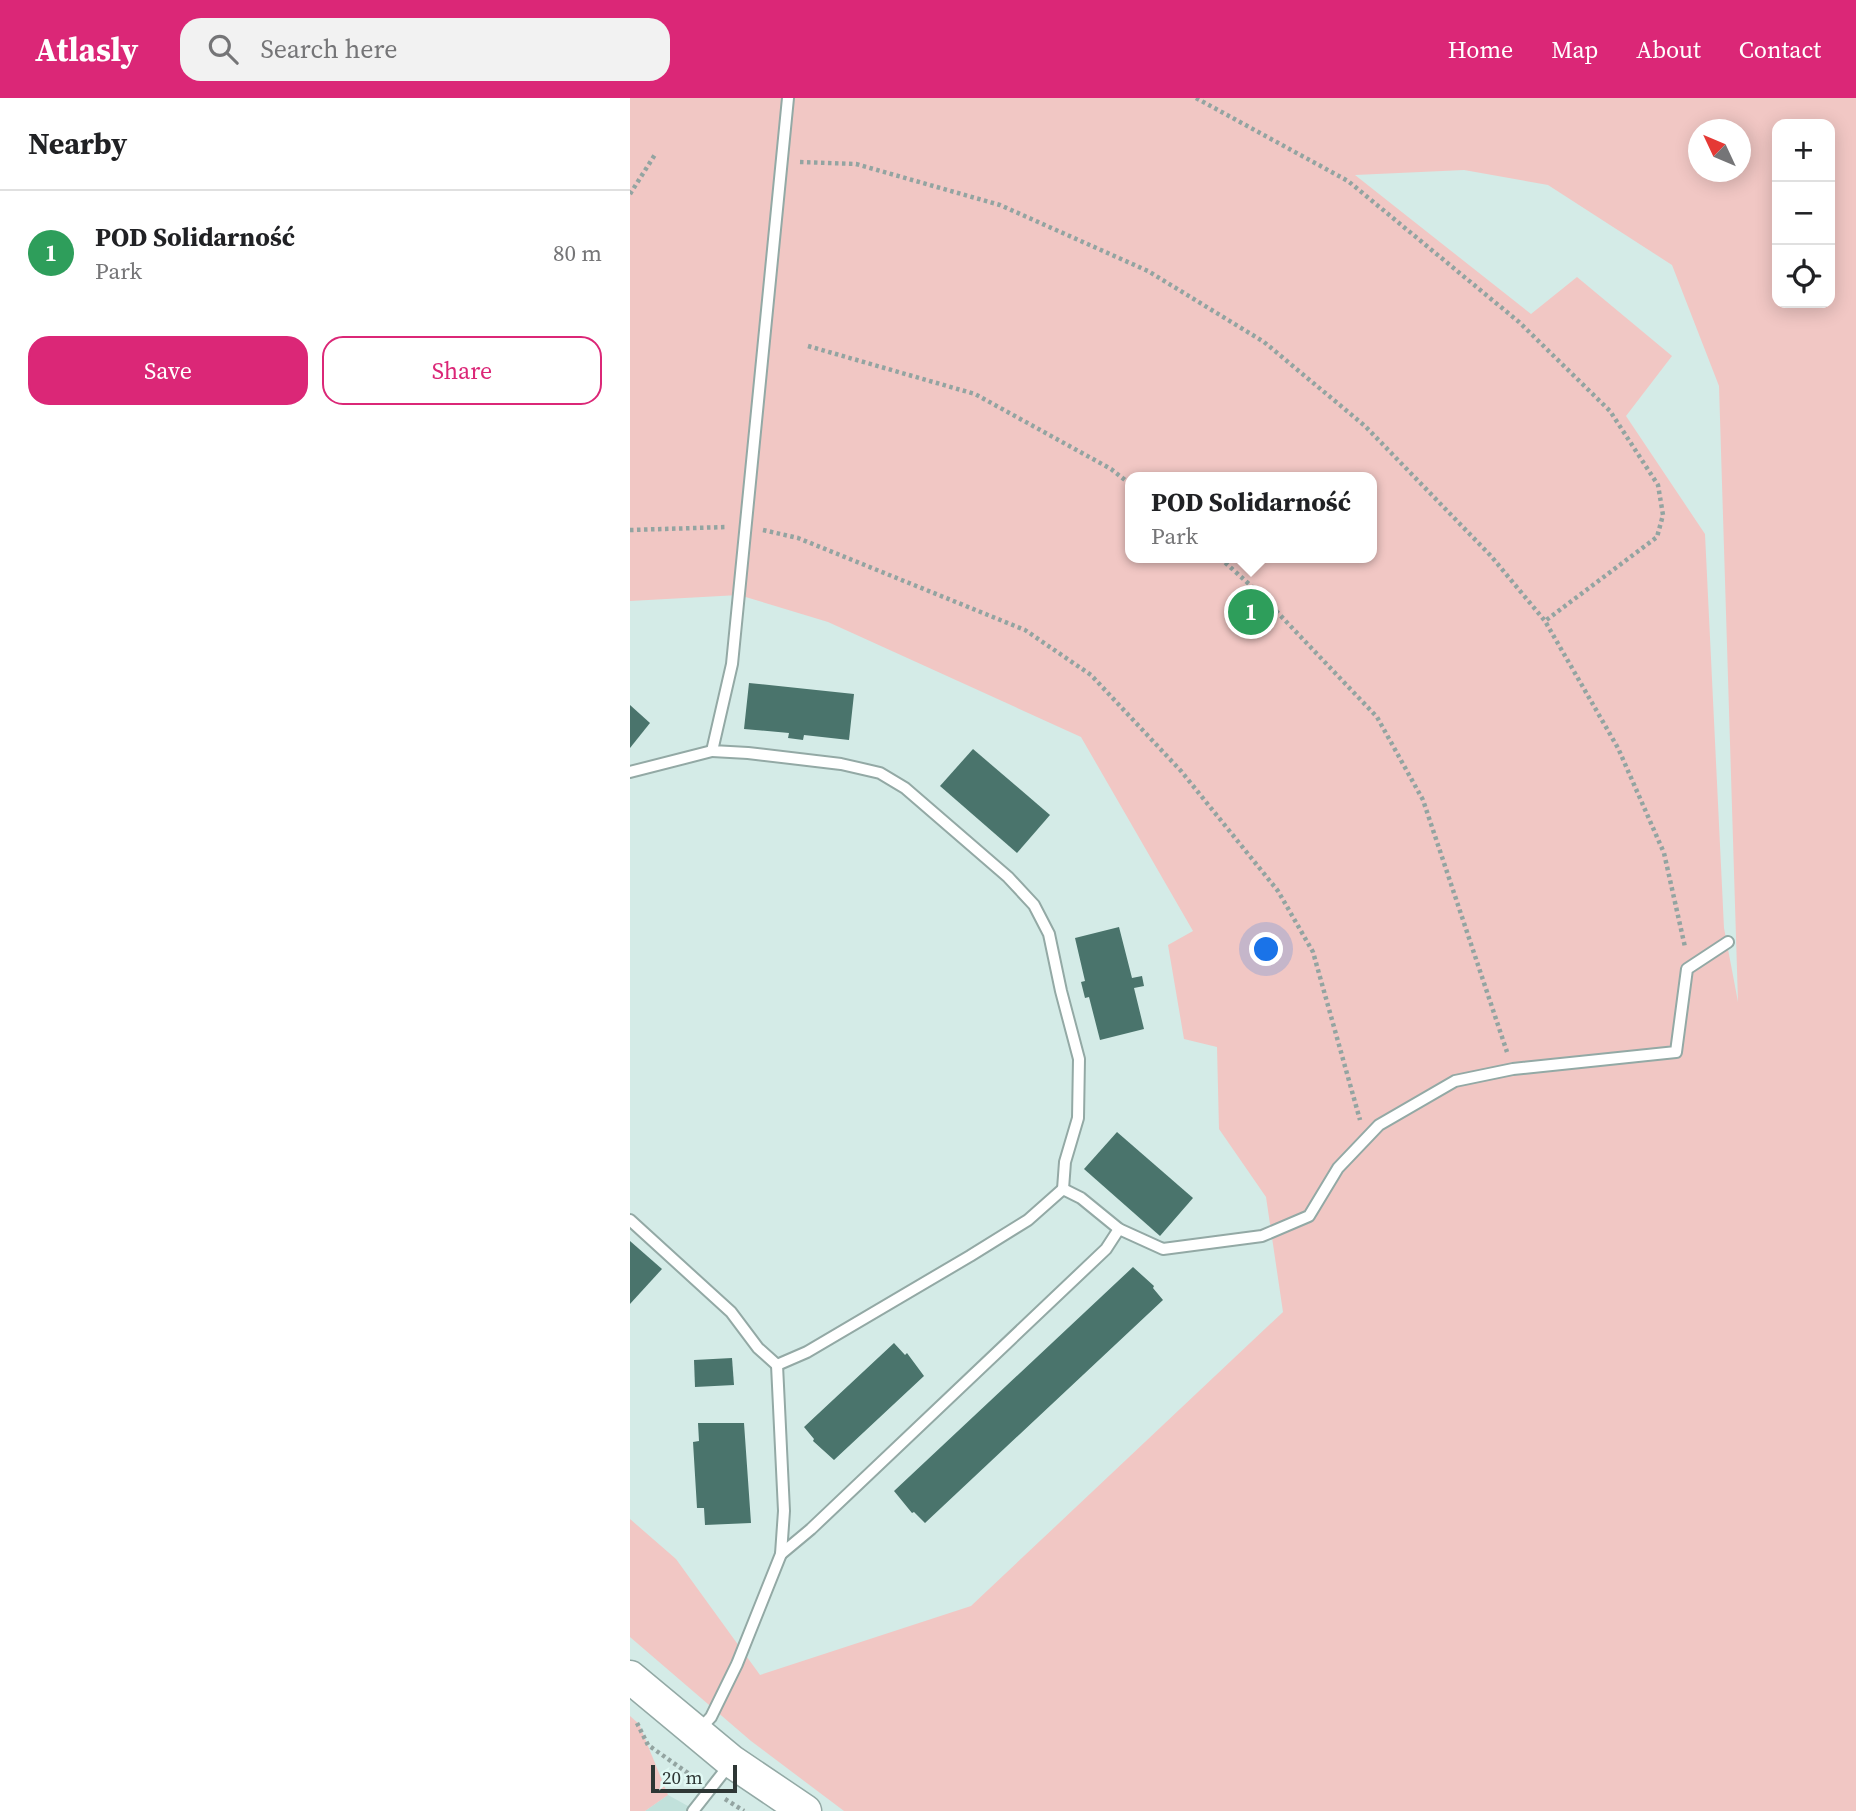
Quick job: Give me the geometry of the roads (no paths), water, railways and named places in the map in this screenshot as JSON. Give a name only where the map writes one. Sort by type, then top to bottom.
[{"type":"street","points":[[630,1677],[731,1761],[804,1811]]},
{"type":"lane","points":[[712,751],[732,664],[788,98]]},
{"type":"lane","points":[[630,772],[712,751],[841,764],[880,774],[905,788],[1008,877],[1034,905],[1049,934],[1079,1059],[1078,1118],[1065,1161],[1063,1189],[1028,1220],[970,1256],[807,1352],[776,1365]]},
{"type":"lane","points":[[1063,1189],[1081,1198],[1119,1229],[1163,1249],[1262,1236],[1309,1216],[1338,1168],[1379,1125],[1455,1081],[1513,1069],[1676,1052],[1687,969],[1728,942]]},
{"type":"lane","points":[[630,1220],[731,1312],[758,1348],[776,1365],[784,1511],[780,1554],[737,1664],[711,1717],[696,1734]]},
{"type":"lane","points":[[780,1554],[811,1529],[1106,1249],[1119,1229]]},
{"type":"lane","points":[[693,1811],[731,1761]]},
{"type":"place","name":"POD Solidarność","points":[[1251,612]]}]
